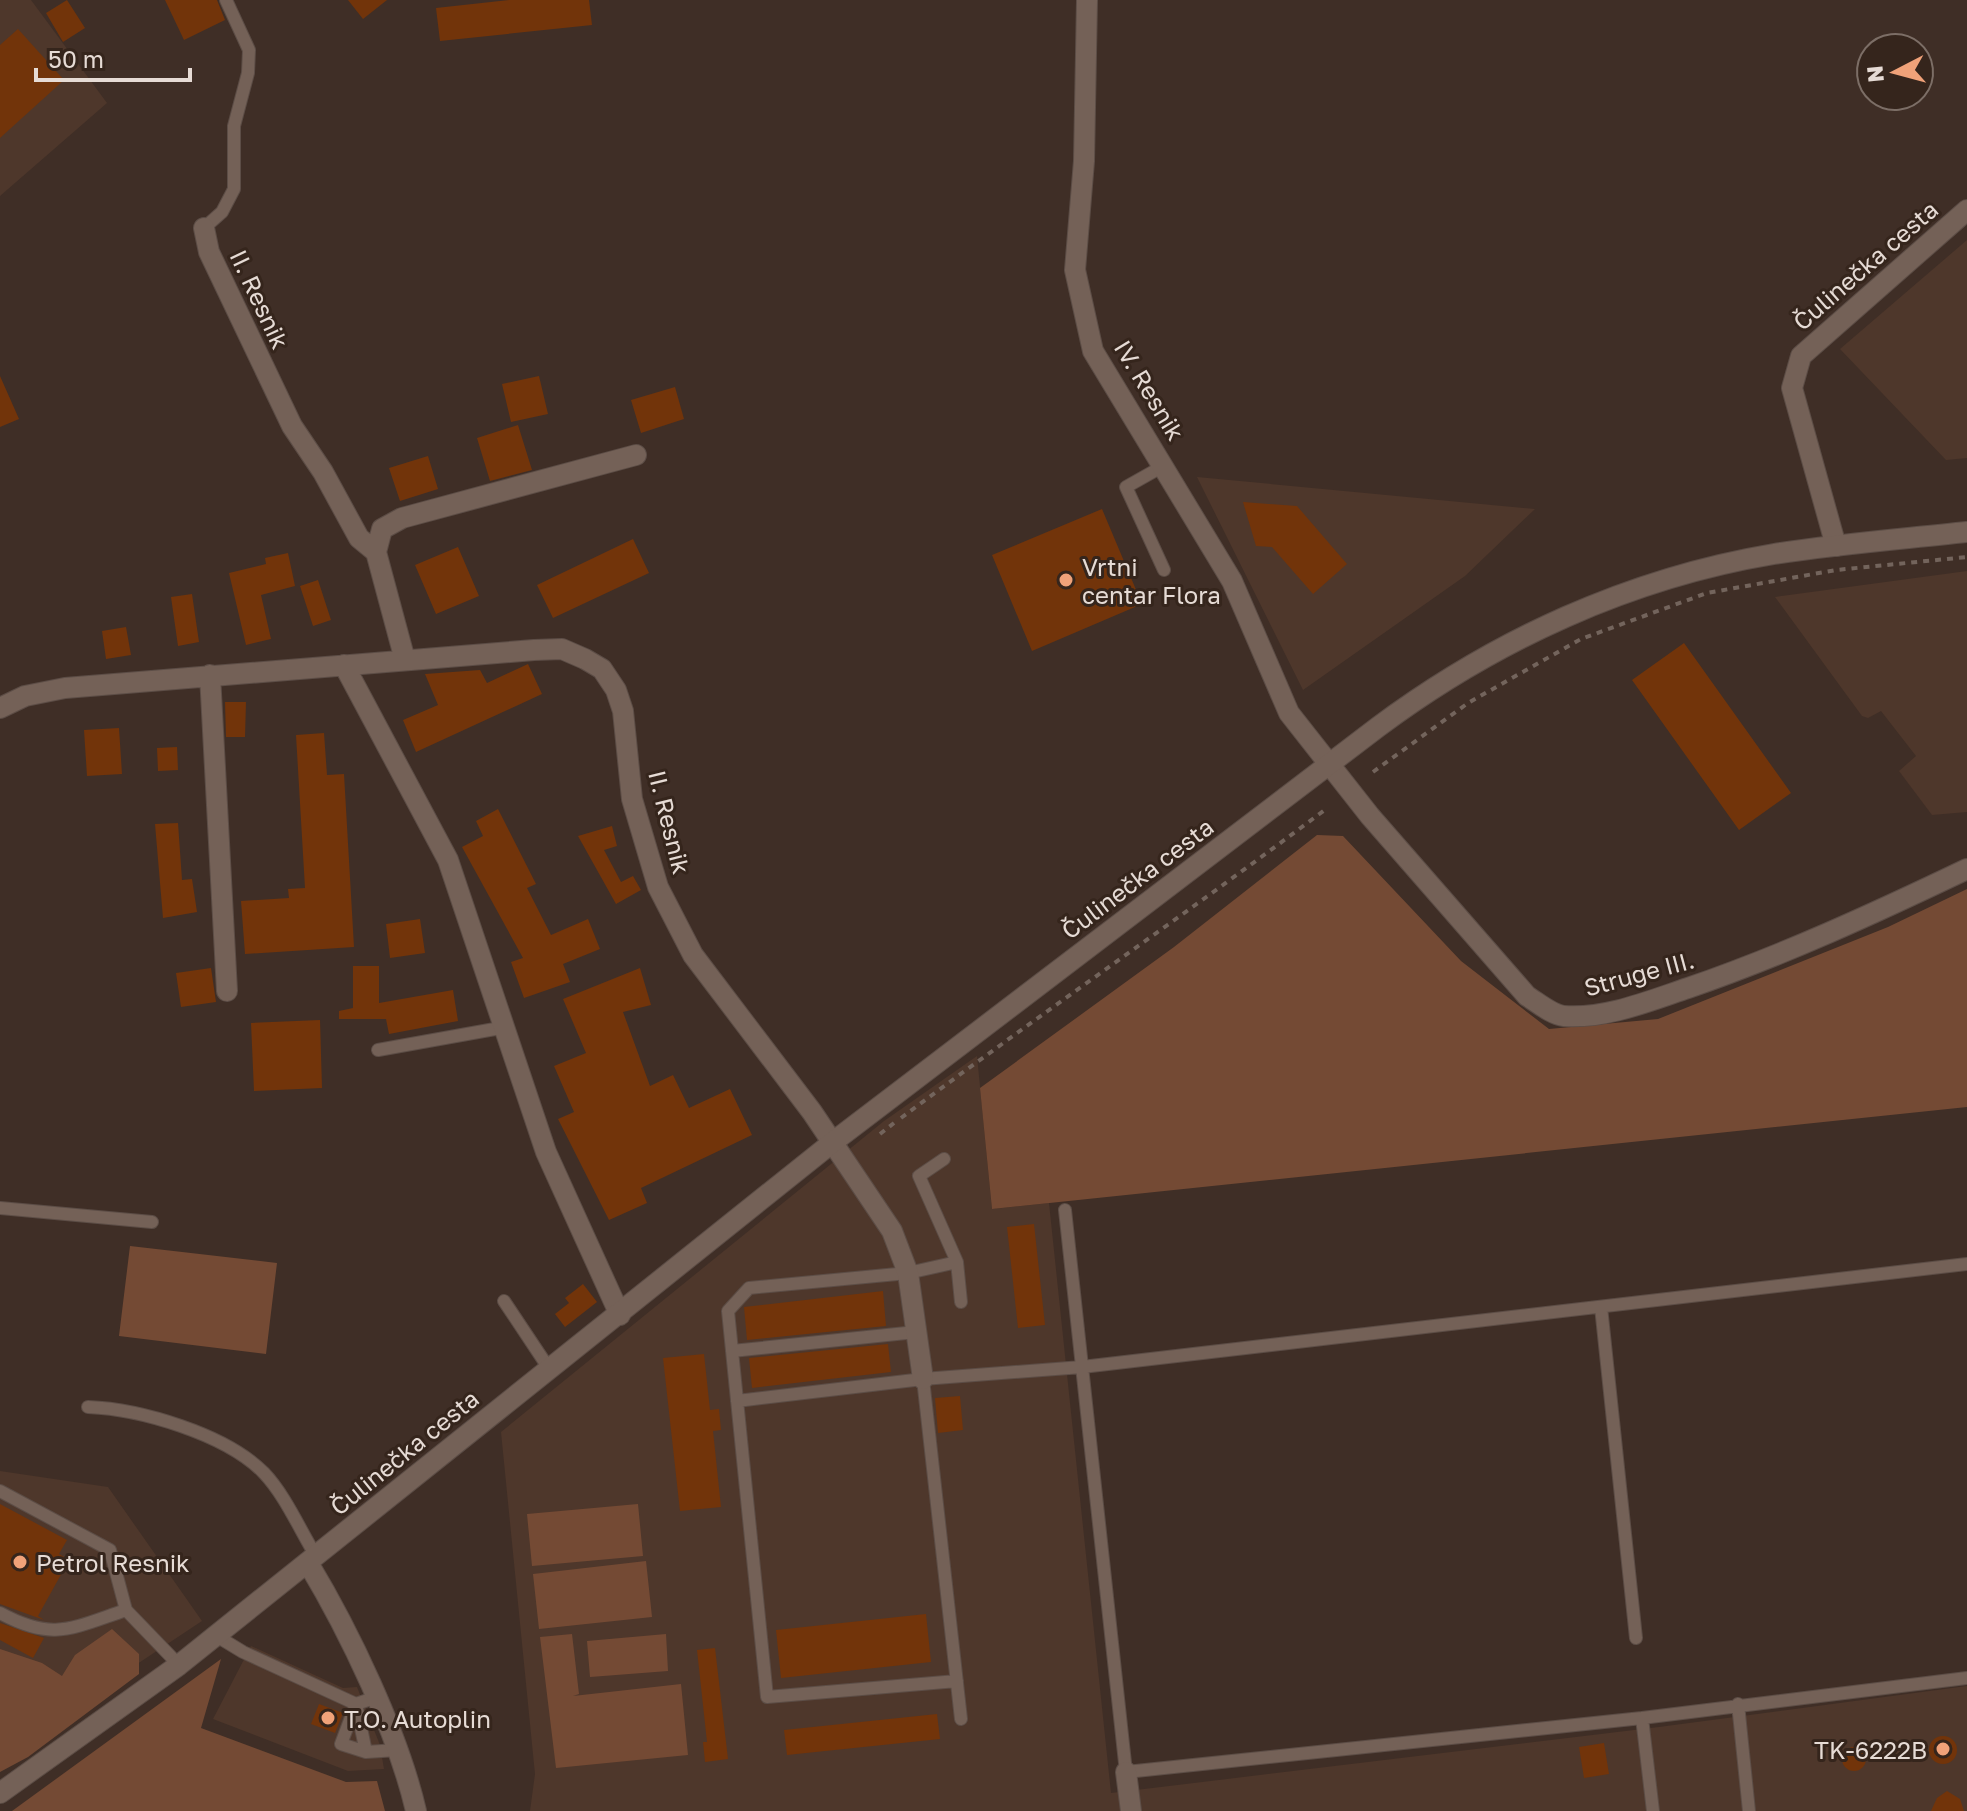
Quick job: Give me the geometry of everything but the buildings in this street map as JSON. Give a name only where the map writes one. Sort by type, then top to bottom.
[{"type":"street","name":"IV. Resnik","points":[[1087,0],[1084,161],[1075,270],[1093,351],[1165,465],[1232,581],[1289,713],[1331,763]]},
{"type":"street","name":"Čulinečka cesta","points":[[1836,546],[1792,388],[1801,356],[1967,210]]},
{"type":"street","name":"II. Resnik","points":[[204,228],[209,252],[292,426],[323,472],[359,538],[376,552],[405,660]]},
{"type":"street","points":[[376,552],[382,529],[402,518],[636,455]]},
{"type":"street","name":"Čulinečka cesta","points":[[0,1793],[179,1665],[833,1142],[1410,703],[1476,661],[1565,617],[1647,586],[1741,561],[1836,546],[1967,532]]},
{"type":"street","name":"II. Resnik","points":[[0,708],[25,696],[65,688],[562,649],[602,669],[616,690],[623,711],[632,799],[658,887],[674,921],[693,955],[833,1142]]},
{"type":"street","points":[[344,665],[448,860],[546,1152],[620,1315]]},
{"type":"street","points":[[210,675],[227,991]]},
{"type":"street","name":"Struge III.","points":[[1331,763],[1370,816],[1527,996],[1560,1016],[1590,1016],[1644,1003],[1763,962],[1868,918],[1962,872]]},
{"type":"street","points":[[833,1142],[892,1231],[908,1273],[923,1379]]},
{"type":"street","points":[[312,1560],[352,1644],[365,1701],[397,1750],[416,1811]]},
{"type":"street","points":[[1126,1772],[1131,1811]]},
{"type":"lane","points":[[204,228],[222,212],[234,189],[234,126],[248,73],[249,50],[226,0]]},
{"type":"lane","points":[[1164,570],[1126,487],[1165,465]]},
{"type":"lane","points":[[378,1050],[506,1027]]},
{"type":"lane","points":[[944,1159],[919,1176],[957,1262],[961,1302]]},
{"type":"lane","points":[[0,1208],[152,1222]]},
{"type":"lane","points":[[1065,1210],[1126,1772],[1642,1718],[1967,1678]]},
{"type":"lane","points":[[957,1262],[908,1273],[749,1288],[728,1311],[767,1697],[957,1681]]},
{"type":"lane","points":[[737,1401],[923,1379],[1082,1367],[1967,1264]]},
{"type":"lane","points":[[504,1301],[550,1370]]},
{"type":"lane","points":[[1601,1307],[1636,1638]]},
{"type":"lane","points":[[732,1351],[916,1332]]},
{"type":"lane","points":[[923,1379],[961,1719]]},
{"type":"lane","points":[[88,1407],[119,1408],[231,1447],[264,1473],[312,1560]]},
{"type":"lane","points":[[0,1491],[110,1550],[126,1610],[179,1665]]},
{"type":"lane","points":[[0,1613],[31,1630],[57,1631],[126,1610]]},
{"type":"lane","points":[[215,1635],[243,1652],[365,1701]]},
{"type":"lane","points":[[365,1701],[366,1752]]},
{"type":"lane","points":[[365,1701],[341,1744],[366,1752],[397,1750]]},
{"type":"lane","points":[[1738,1704],[1749,1811]]},
{"type":"lane","points":[[1642,1718],[1653,1811]]},
{"type":"path","points":[[1373,772],[1468,703],[1595,634],[1707,593],[1836,570],[1967,557]]},
{"type":"path","points":[[880,1134],[1067,995],[1126,958],[1326,809]]},
{"type":"shaded area","points":[[0,0],[31,0],[107,103],[0,196]]},
{"type":"shaded area","points":[[1967,240],[1967,458],[1946,460],[1840,349]]},
{"type":"shaded area","points":[[1197,477],[1535,509],[1465,576],[1303,690]]},
{"type":"shaded area","points":[[1967,571],[1967,812],[1932,815],[1899,771],[1916,756],[1881,711],[1868,718],[1862,716],[1775,597]]},
{"type":"shaded area","points":[[1317,835],[1343,836],[1461,961],[1549,1029],[1658,1019],[1888,927],[1967,889],[1967,1107],[992,1209],[980,1088],[1174,947]]},
{"type":"shaded area","points":[[977,1056],[992,1209],[1049,1203],[1111,1793],[1659,1727],[1967,1686],[1967,1811],[530,1811],[535,1774],[501,1432],[884,1121]]},
{"type":"shaded area","points":[[130,1246],[277,1263],[266,1354],[119,1336]]},
{"type":"shaded area","points":[[0,1471],[108,1487],[202,1621],[0,1755]]},
{"type":"shaded area","points":[[638,1504],[643,1556],[532,1566],[527,1514]]},
{"type":"shaded area","points":[[646,1561],[652,1617],[539,1629],[533,1574]]},
{"type":"shaded area","points":[[112,1629],[139,1654],[139,1674],[28,1757],[0,1772],[0,1649],[42,1663],[62,1676],[75,1655]]},
{"type":"shaded area","points":[[572,1634],[579,1694],[573,1696],[681,1684],[688,1755],[556,1768],[540,1637]]},
{"type":"shaded area","points":[[666,1634],[668,1671],[590,1677],[587,1641]]},
{"type":"shaded area","points":[[251,1646],[343,1688],[357,1687],[380,1745],[384,1769],[348,1771],[213,1719]]},
{"type":"shaded area","points":[[221,1659],[201,1728],[346,1782],[377,1781],[385,1811],[12,1811]]},
{"type":"place","name":"Vrtni centar Flora","points":[[1066,580]]},
{"type":"place","name":"Petrol Resnik","points":[[20,1562]]},
{"type":"place","name":"T.O. Autoplin","points":[[328,1718]]},
{"type":"place","name":"TK-6222B","points":[[1943,1749]]}]
